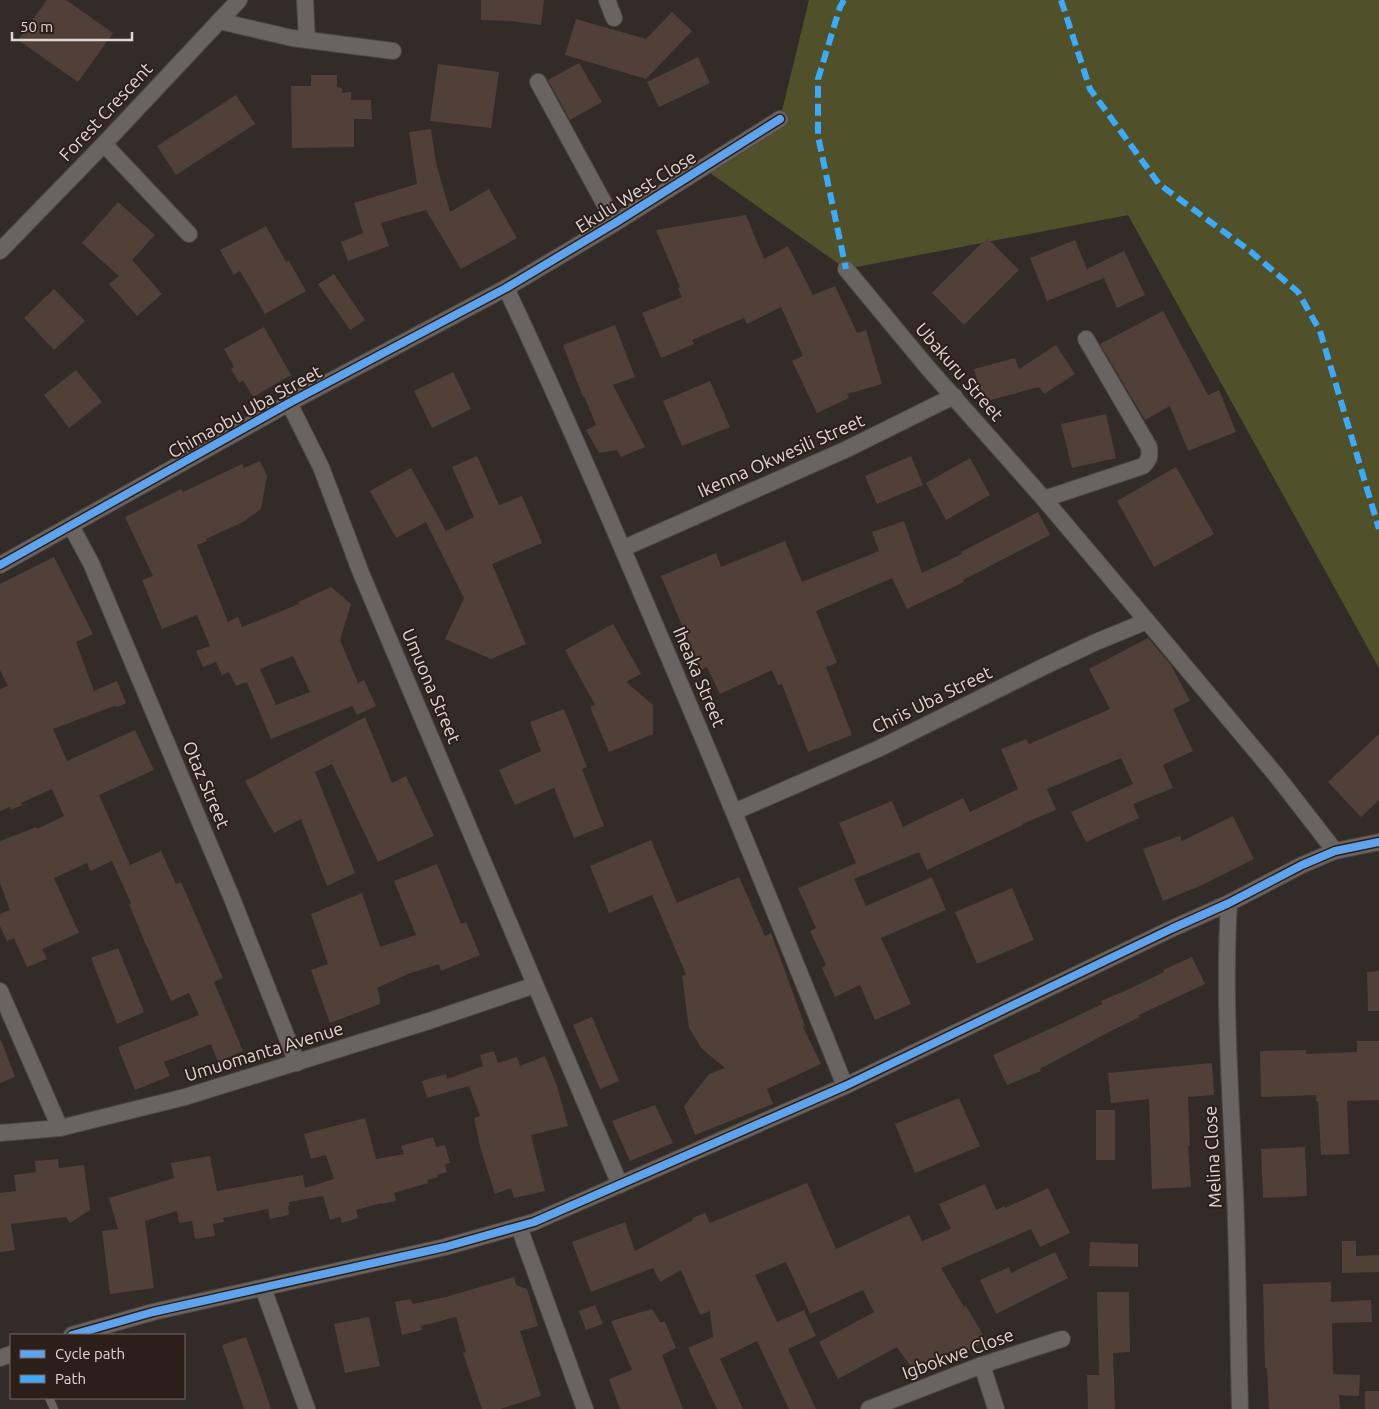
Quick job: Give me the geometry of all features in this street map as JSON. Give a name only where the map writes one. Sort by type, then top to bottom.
[{"type":"street","name":"Forest Crescent","points":[[0,250],[104,144],[239,0]]},
{"type":"street","points":[[305,0],[307,40]]},
{"type":"street","points":[[607,0],[614,18]]},
{"type":"street","points":[[219,21],[307,40],[393,51]]},
{"type":"street","points":[[538,82],[615,224]]},
{"type":"street","name":"Ekulu West Close","points":[[506,288],[615,224],[780,119]]},
{"type":"street","points":[[104,144],[189,234]]},
{"type":"street","name":"Ubakuru Street","points":[[846,269],[928,368],[1044,499],[1147,621],[1276,775],[1336,851]]},
{"type":"street","name":"Chimaobu Uba Street","points":[[0,565],[289,404],[506,288]]},
{"type":"street","name":"Iheaka Street","points":[[506,288],[554,390],[624,548],[846,1086]]},
{"type":"street","points":[[1044,499],[1143,466],[1148,461],[1150,455],[1148,447],[1086,340]]},
{"type":"street","name":"Ikenna Okwesili Street","points":[[624,548],[847,449],[954,396]]},
{"type":"street","name":"Umuona Street","points":[[289,404],[320,467],[361,573],[620,1185]]},
{"type":"street","name":"Otaz Street","points":[[71,526],[91,563],[231,896],[297,1063]]},
{"type":"street","name":"Chris Uba Street","points":[[734,812],[878,749],[971,704],[1042,666],[1147,621]]},
{"type":"street","points":[[76,1334],[153,1312],[445,1247],[519,1227],[846,1086],[1171,929],[1229,903],[1302,865],[1336,851],[1379,842]]},
{"type":"street","name":"Melina Close","points":[[1229,903],[1226,942],[1226,1030],[1235,1196],[1240,1409]]},
{"type":"street","name":"Umuomanta Avenue","points":[[0,1133],[60,1128],[185,1097],[429,1021],[534,985]]},
{"type":"street","points":[[0,991],[60,1128]]},
{"type":"street","points":[[519,1227],[585,1409]]},
{"type":"street","points":[[263,1288],[307,1409]]},
{"type":"street","name":"Igbokwe Close","points":[[869,1409],[982,1365],[1062,1339]]},
{"type":"street","points":[[982,1365],[996,1409]]},
{"type":"green space","points":[[809,0],[1379,0],[1379,668],[1128,215],[846,269],[703,168],[780,119]]},
{"type":"building","points":[[47,0],[66,0],[113,33],[78,82],[18,40]]},
{"type":"building","points":[[481,0],[544,0],[541,25],[481,20]]},
{"type":"building","points":[[672,12],[692,31],[646,79],[565,55],[576,19],[646,39]]},
{"type":"building","points":[[698,57],[710,83],[659,107],[647,82]]},
{"type":"building","points":[[579,63],[602,102],[570,120],[548,80]]},
{"type":"building","points":[[438,64],[499,72],[491,128],[430,121]]},
{"type":"building","points":[[311,75],[337,75],[337,87],[342,88],[342,93],[351,92],[351,100],[371,100],[372,119],[354,119],[354,147],[292,148],[291,86],[311,86]]},
{"type":"building","points":[[236,95],[255,124],[176,175],[157,146]]},
{"type":"building","points":[[431,129],[436,163],[450,212],[489,189],[517,238],[461,269],[426,210],[381,223],[389,246],[348,261],[341,242],[363,233],[354,203],[417,184],[409,132]]},
{"type":"building","points":[[118,202],[155,235],[132,260],[162,294],[137,316],[109,284],[119,276],[82,243]]},
{"type":"building","points":[[746,215],[764,259],[788,246],[813,295],[835,286],[857,333],[866,330],[882,384],[847,394],[849,398],[817,413],[792,361],[803,356],[781,307],[747,324],[744,318],[692,340],[694,344],[661,358],[642,313],[682,297],[678,288],[680,287],[656,230]]},
{"type":"building","points":[[266,226],[286,262],[289,261],[306,291],[265,314],[240,271],[234,275],[220,250]]},
{"type":"building","points":[[987,238],[1019,270],[964,325],[932,293]]},
{"type":"building","points":[[1075,240],[1087,269],[1124,251],[1145,295],[1117,308],[1104,278],[1047,301],[1030,258]]},
{"type":"building","points":[[334,274],[365,320],[350,330],[318,284]]},
{"type":"building","points":[[54,289],[85,321],[54,350],[24,318]]},
{"type":"building","points":[[1163,311],[1208,395],[1219,390],[1236,432],[1188,451],[1170,406],[1145,420],[1100,344]]},
{"type":"building","points":[[615,325],[635,377],[613,385],[645,447],[621,457],[617,450],[599,453],[586,430],[596,425],[563,345]]},
{"type":"building","points":[[264,327],[291,375],[253,397],[243,380],[239,383],[231,369],[234,367],[224,349]]},
{"type":"building","points":[[1056,345],[1075,374],[1044,394],[1039,387],[983,402],[974,369],[1015,358],[1019,369]]},
{"type":"building","points":[[76,370],[102,402],[69,428],[44,395]]},
{"type":"building","points":[[453,372],[471,409],[432,428],[414,391]]},
{"type":"building","points":[[710,381],[730,427],[682,446],[663,401]]},
{"type":"building","points":[[1106,414],[1116,458],[1072,468],[1061,424]]},
{"type":"building","points":[[477,456],[499,505],[522,496],[542,543],[492,564],[526,644],[491,659],[445,639],[464,598],[426,522],[396,538],[370,491],[411,468],[446,531],[474,517],[452,467]]},
{"type":"building","points":[[911,456],[923,485],[877,504],[865,476]]},
{"type":"building","points":[[970,458],[990,495],[946,520],[926,483]]},
{"type":"building","points":[[260,461],[267,476],[261,509],[243,522],[197,545],[228,622],[238,617],[242,627],[299,604],[298,602],[331,587],[351,604],[340,640],[358,683],[364,680],[376,706],[357,715],[352,706],[271,739],[247,682],[236,686],[229,672],[222,675],[216,662],[203,667],[196,651],[210,646],[197,615],[162,629],[142,580],[153,576],[125,517],[181,489],[183,492],[242,464],[244,468]],"holes":[[[293,656],[310,692],[276,705],[260,669]]]},
{"type":"building","points":[[1176,467],[1214,534],[1154,567],[1117,501]]},
{"type":"building","points":[[1038,512],[1050,535],[963,580],[964,582],[907,609],[892,578],[816,611],[837,663],[826,667],[852,735],[808,752],[782,684],[778,685],[772,670],[720,694],[707,667],[701,670],[661,576],[716,553],[721,567],[785,541],[802,582],[879,551],[872,532],[904,521],[922,573],[962,554],[961,552]]},
{"type":"building","points":[[54,557],[93,634],[76,642],[94,691],[117,681],[126,703],[53,729],[67,761],[135,730],[154,770],[99,795],[130,865],[161,851],[176,884],[181,882],[223,978],[214,982],[243,1051],[218,1062],[211,1044],[164,1062],[170,1076],[135,1090],[118,1047],[199,1015],[189,993],[171,1001],[112,861],[91,871],[87,863],[54,878],[79,933],[42,949],[47,959],[27,967],[14,938],[7,941],[0,926],[0,914],[10,910],[0,883],[0,841],[37,827],[37,829],[64,816],[52,789],[21,803],[22,805],[11,810],[10,807],[0,811],[0,689],[8,686],[0,670],[0,584]]},
{"type":"building","points":[[613,624],[641,674],[626,682],[653,705],[653,734],[609,752],[590,707],[595,705],[565,650]]},
{"type":"building","points":[[1148,638],[1171,665],[1190,701],[1173,709],[1193,751],[1163,765],[1173,788],[1133,804],[1139,818],[1086,842],[1071,812],[1133,784],[1121,758],[1047,789],[1056,810],[1022,824],[927,870],[919,852],[854,879],[866,906],[932,877],[946,910],[881,938],[911,1004],[875,1020],[860,985],[835,997],[822,968],[826,965],[810,931],[816,928],[798,888],[856,863],[839,823],[892,801],[903,827],[963,798],[970,812],[1018,789],[1001,749],[1026,739],[1029,744],[1110,709],[1089,669]]},
{"type":"building","points":[[564,709],[587,767],[582,769],[604,826],[574,838],[554,788],[515,805],[499,770],[541,751],[530,722]]},
{"type":"building","points":[[365,717],[392,783],[406,776],[434,836],[378,862],[332,764],[315,772],[355,873],[327,886],[301,819],[274,833],[245,781]]},
{"type":"building","points":[[1379,734],[1379,800],[1361,817],[1328,782]]},
{"type":"building","points":[[1233,816],[1254,859],[1200,886],[1163,901],[1143,849],[1180,836],[1182,841]]},
{"type":"building","points":[[651,840],[677,903],[739,877],[765,936],[771,933],[805,1026],[803,1027],[821,1064],[767,1089],[773,1104],[695,1135],[684,1106],[709,1074],[725,1068],[702,1049],[689,1028],[682,976],[686,974],[652,895],[609,913],[590,866]]},
{"type":"building","points":[[437,864],[461,924],[466,922],[480,955],[441,971],[439,964],[408,974],[377,988],[380,1004],[330,1023],[311,970],[328,964],[311,914],[362,893],[380,947],[416,935],[394,881]]},
{"type":"building","points":[[1012,888],[1034,940],[977,964],[955,912]]},
{"type":"building","points":[[118,948],[144,1012],[117,1024],[91,958]]},
{"type":"building","points":[[1192,957],[1205,984],[1139,1015],[1140,1017],[1040,1069],[1041,1071],[1007,1085],[993,1055],[1102,1004],[1101,1001]]},
{"type":"building","points":[[1379,971],[1379,1011],[1368,1011],[1367,972]]},
{"type":"building","points":[[592,1017],[619,1081],[600,1089],[573,1025]]},
{"type":"building","points":[[0,1041],[15,1077],[0,1083]]},
{"type":"building","points":[[1357,1041],[1379,1041],[1379,1100],[1347,1101],[1349,1154],[1321,1155],[1316,1095],[1261,1097],[1260,1051],[1306,1050],[1306,1054],[1357,1052]]},
{"type":"building","points":[[494,1051],[498,1063],[517,1057],[520,1066],[545,1056],[557,1086],[568,1126],[531,1135],[545,1191],[514,1198],[511,1188],[495,1194],[481,1150],[474,1118],[480,1116],[469,1086],[427,1098],[422,1081],[446,1074],[447,1079],[483,1066],[480,1055]]},
{"type":"building","points":[[1212,1063],[1214,1095],[1188,1097],[1190,1146],[1188,1146],[1191,1187],[1152,1189],[1149,1099],[1111,1103],[1108,1073]]},
{"type":"building","points":[[959,1098],[980,1146],[915,1173],[895,1124]]},
{"type":"building","points":[[655,1105],[673,1143],[630,1161],[612,1121]]},
{"type":"building","points":[[1096,1110],[1115,1110],[1115,1160],[1096,1160]]},
{"type":"building","points":[[365,1118],[376,1159],[404,1154],[401,1146],[433,1137],[436,1147],[445,1145],[450,1163],[445,1164],[447,1172],[427,1180],[428,1183],[394,1193],[396,1201],[356,1210],[358,1218],[342,1223],[340,1217],[330,1220],[323,1196],[289,1202],[289,1215],[270,1219],[268,1209],[223,1218],[224,1222],[213,1224],[215,1236],[195,1239],[192,1221],[179,1223],[177,1211],[145,1221],[154,1288],[110,1294],[102,1231],[118,1229],[109,1198],[174,1178],[171,1163],[210,1156],[217,1191],[303,1175],[305,1188],[334,1179],[326,1155],[311,1159],[304,1134]]},
{"type":"building","points":[[1305,1147],[1307,1196],[1263,1198],[1261,1149]]},
{"type":"building","points":[[58,1159],[59,1168],[84,1165],[90,1210],[70,1223],[66,1217],[11,1224],[15,1250],[0,1252],[0,1193],[16,1191],[14,1175],[36,1172],[35,1161]]},
{"type":"building","points":[[807,1183],[836,1249],[909,1215],[922,1241],[951,1229],[939,1204],[985,1184],[996,1210],[1005,1206],[1005,1208],[1048,1188],[1070,1233],[1040,1247],[1031,1229],[941,1268],[986,1340],[955,1358],[951,1352],[917,1375],[897,1347],[838,1379],[819,1342],[874,1312],[863,1290],[810,1314],[786,1262],[755,1275],[777,1322],[804,1310],[816,1336],[788,1349],[816,1409],[789,1409],[757,1341],[720,1359],[743,1409],[717,1409],[688,1348],[713,1337],[710,1311],[700,1315],[681,1270],[660,1282],[653,1268],[591,1292],[572,1242],[625,1222],[635,1251],[693,1220],[692,1218],[705,1213],[710,1223]]},
{"type":"building","points":[[1342,1241],[1356,1241],[1356,1256],[1379,1255],[1379,1272],[1342,1273]]},
{"type":"building","points":[[1090,1242],[1138,1244],[1138,1267],[1089,1266]]},
{"type":"building","points":[[1055,1252],[1068,1278],[996,1314],[980,1280],[1009,1267],[1011,1273]]},
{"type":"building","points":[[514,1277],[516,1285],[527,1289],[538,1326],[520,1331],[541,1396],[500,1409],[482,1409],[463,1353],[466,1352],[456,1317],[421,1326],[422,1330],[402,1335],[395,1302],[410,1299],[413,1304],[446,1297]]},
{"type":"building","points":[[1331,1282],[1331,1302],[1371,1300],[1372,1322],[1332,1323],[1333,1374],[1360,1375],[1359,1396],[1339,1395],[1340,1409],[1269,1409],[1267,1368],[1265,1368],[1263,1284]]},
{"type":"building","points":[[1097,1292],[1129,1292],[1130,1352],[1113,1353],[1115,1409],[1088,1409],[1087,1375],[1099,1375]]},
{"type":"building","points":[[595,1305],[603,1324],[586,1330],[579,1311]]},
{"type":"building","points":[[652,1309],[660,1322],[665,1322],[676,1348],[662,1355],[683,1409],[620,1409],[609,1379],[632,1370],[611,1321]]},
{"type":"building","points":[[369,1317],[380,1366],[345,1373],[334,1324]]},
{"type":"building","points":[[246,1337],[271,1409],[244,1409],[222,1345]]},
{"type":"building","points":[[1365,1391],[1379,1391],[1379,1409],[1365,1409]]},
{"type":"marked path","points":[[844,0],[840,7],[818,79],[818,136],[846,269]]},
{"type":"marked path","points":[[1061,0],[1090,89],[1159,184],[1250,251],[1298,292],[1320,331],[1379,529]]},
{"type":"cycle path","points":[[0,565],[289,403],[506,288],[615,223],[780,119]]},
{"type":"cycle path","points":[[76,1334],[153,1312],[445,1247],[534,1222],[845,1086],[1229,903],[1302,865],[1335,851],[1379,842]]}]
